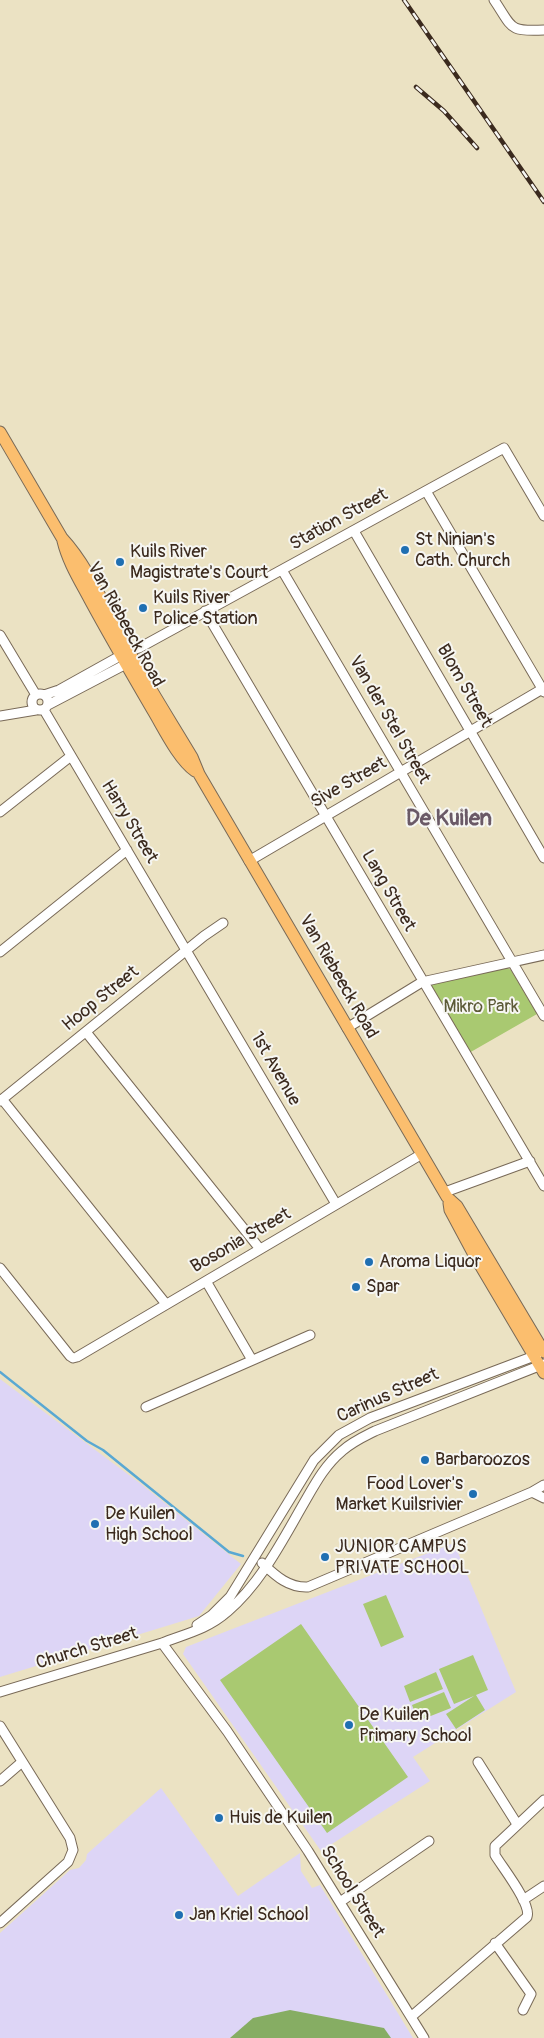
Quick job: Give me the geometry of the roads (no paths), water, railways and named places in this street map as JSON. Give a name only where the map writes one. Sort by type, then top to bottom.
[{"type":"main road","name":"Van Riebeeck Road","points":[[0,432],[62,538],[72,548],[82,564],[174,745],[189,767],[199,774],[446,1194],[450,1210],[473,1253],[541,1354],[543,1368]]},
{"type":"street","points":[[494,0],[515,28],[524,31],[544,30]]},
{"type":"street","name":"Station Street","points":[[0,716],[40,703],[130,656],[205,611],[504,448],[544,516]]},
{"type":"street","points":[[426,491],[543,690]]},
{"type":"street","name":"Blom Street","points":[[354,530],[544,858]]},
{"type":"street","name":"Van der Stel Street","points":[[282,570],[544,1016]]},
{"type":"street","name":"Lang Street","points":[[205,611],[544,1186]]},
{"type":"street","name":"Harry Street","points":[[0,636],[187,951]]},
{"type":"street","name":"Sive Street","points":[[249,861],[471,730],[543,690]]},
{"type":"street","points":[[0,812],[71,756]]},
{"type":"street","points":[[0,952],[127,850]]},
{"type":"street","name":"Hoop Street","points":[[1,1100],[223,923]]},
{"type":"street","name":"1st Avenue","points":[[187,951],[336,1204]]},
{"type":"street","points":[[348,1028],[422,982],[544,956]]},
{"type":"street","points":[[86,1032],[260,1249]]},
{"type":"street","points":[[1,1100],[166,1304]]},
{"type":"street","name":"Bosonia Street","points":[[0,1268],[73,1358],[422,1154]]},
{"type":"street","points":[[446,1194],[530,1161]]},
{"type":"street","points":[[206,1281],[252,1360]]},
{"type":"street","points":[[146,1407],[310,1335]]},
{"type":"street","name":"Carinus Street","points":[[256,1558],[314,1460],[339,1435],[370,1418],[541,1354]]},
{"type":"street","name":"Carinus Street","points":[[266,1566],[326,1468],[351,1444],[375,1431],[543,1368]]},
{"type":"street","points":[[256,1558],[291,1585],[308,1587],[532,1492],[544,1485]]},
{"type":"street","points":[[532,1492],[544,1498]]},
{"type":"street","name":"Church Street","points":[[182,1635],[204,1621],[224,1604],[237,1588],[256,1558]]},
{"type":"street","name":"Church Street","points":[[0,1692],[200,1630],[226,1613],[249,1589],[266,1566]]},
{"type":"street","name":"School Street","points":[[162,1643],[227,1731],[340,1902],[424,2038]]},
{"type":"street","points":[[0,1726],[70,1838],[73,1846],[68,1862],[0,1924]]},
{"type":"street","points":[[0,1781],[22,1762]]},
{"type":"street","points":[[478,1762],[517,1824]]},
{"type":"street","points":[[412,2016],[527,1917],[528,1909],[494,1855],[494,1850],[495,1846],[517,1824],[544,1800]]},
{"type":"street","points":[[340,1902],[429,1841]]},
{"type":"street","points":[[523,1900],[544,1886]]},
{"type":"street","points":[[495,1943],[531,1994],[523,2010]]},
{"type":"waterway","points":[[0,1372],[87,1441],[103,1450],[229,1552],[243,1556]]},
{"type":"railway","points":[[404,0],[544,202]]},
{"type":"railway","points":[[416,87],[444,111],[477,148]]},
{"type":"place","name":"St Ninian's Cath. Church","points":[[405,550]]},
{"type":"place","name":"Kuils River Magistrate's Court","points":[[120,562]]},
{"type":"place","name":"Kuils River Police Station","points":[[143,608]]},
{"type":"place","name":"Aroma Liquor","points":[[369,1262]]},
{"type":"place","name":"Spar","points":[[356,1287]]},
{"type":"place","name":"Barbaroozos","points":[[425,1460]]},
{"type":"place","name":"Food Lover's Market Kuilsrivier","points":[[473,1494]]},
{"type":"place","name":"De Kuilen High School","points":[[95,1524]]},
{"type":"place","name":"JUNIOR CAMPUS PRIVATE SCHOOL","points":[[325,1557]]},
{"type":"place","name":"De Kuilen Primary School","points":[[349,1725]]},
{"type":"place","name":"Huis de Kuilen","points":[[219,1818]]},
{"type":"place","name":"Jan Kriel School","points":[[179,1915]]},
{"type":"district","name":"De Kuilen","points":[[449,819]]},
{"type":"park label","name":"Mikro Park","points":[[481,1007]]}]
